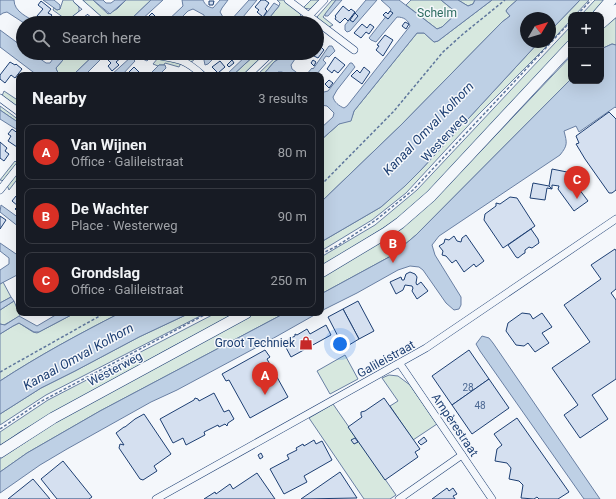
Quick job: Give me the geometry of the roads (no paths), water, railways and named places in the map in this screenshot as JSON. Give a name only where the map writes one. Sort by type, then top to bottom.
[{"type":"main road","points":[[601,12],[611,0]]},
{"type":"main road","points":[[604,20],[616,10]]},
{"type":"main road","points":[[324,270],[386,233],[422,205],[569,48]]},
{"type":"main road","points":[[560,58],[568,51]]},
{"type":"main road","name":"Westerweg","points":[[0,452],[54,418],[241,316]]},
{"type":"street","points":[[77,0],[94,16]]},
{"type":"street","points":[[288,0],[309,16],[324,0]]},
{"type":"street","points":[[79,16],[87,10]]},
{"type":"street","points":[[324,27],[354,50]]},
{"type":"street","points":[[180,60],[186,62],[199,72]]},
{"type":"street","points":[[251,72],[263,60]]},
{"type":"street","points":[[0,98],[16,110]]},
{"type":"street","points":[[0,190],[16,170]]},
{"type":"street","name":"Galileistraat","points":[[156,499],[400,364],[426,348],[616,219]]},
{"type":"street","name":"Ampèrestraat","points":[[400,364],[492,499]]},
{"type":"street","points":[[399,499],[462,455]]},
{"type":"water","points":[[0,0],[14,0],[16,8],[26,16],[16,16],[16,18],[7,12],[0,15]]},
{"type":"water","points":[[43,0],[54,0],[60,5],[60,9],[57,10]]},
{"type":"water","points":[[93,0],[103,0],[106,3],[111,3],[115,0],[126,0],[110,14]]},
{"type":"water","points":[[151,0],[163,0],[145,16],[134,16]]},
{"type":"water","points":[[182,0],[203,0],[207,6],[213,8],[220,0],[228,0],[220,12],[222,16],[204,16],[193,9],[188,11],[183,16],[172,16],[183,6]]},
{"type":"water","points":[[249,0],[257,0],[244,16],[235,16]]},
{"type":"water","points":[[336,0],[342,0],[328,16],[325,16],[325,14]]},
{"type":"water","points":[[366,0],[377,0],[350,31],[347,32],[345,30],[345,25]]},
{"type":"water","points":[[381,0],[399,0],[437,29],[442,27],[457,13],[441,0],[458,0],[468,6],[473,4],[475,0],[492,0],[438,41],[434,42],[424,33],[417,33],[354,111],[351,121],[339,124],[324,137],[324,125],[333,117],[334,113],[327,106],[324,106],[324,92],[328,91],[350,63],[352,63],[355,67],[333,97],[340,106],[344,108],[347,106],[410,26],[405,19],[397,17],[376,42],[371,40],[369,38],[391,10]]},
{"type":"water","name":"Kanaal Omval Kolhorn","points":[[517,0],[580,0],[556,25],[556,12],[520,12],[520,48],[533,48],[405,186],[381,207],[324,240],[324,199],[401,125],[502,22],[510,16],[506,11]]},
{"type":"water","points":[[274,3],[279,6],[271,16],[264,16]]},
{"type":"water","points":[[0,30],[16,42],[16,59],[0,47]]},
{"type":"water","points":[[612,44],[616,45],[616,108],[615,107],[579,132],[576,126],[564,131],[566,144],[560,155],[439,236],[432,245],[435,255],[461,297],[461,305],[459,309],[454,310],[446,303],[423,270],[419,267],[410,266],[398,270],[324,310],[324,292],[391,256],[416,235],[568,82],[568,84],[604,84],[604,48]]},
{"type":"water","points":[[329,46],[332,46],[335,51],[329,57],[326,56],[324,59],[324,53]]},
{"type":"water","points":[[17,60],[42,60],[46,63],[50,63],[52,60],[63,60],[56,68],[58,72],[33,72]]},
{"type":"water","points":[[89,60],[100,60],[88,72],[76,72]]},
{"type":"water","points":[[128,60],[135,61],[125,72],[114,72]]},
{"type":"water","points":[[204,60],[212,60],[208,64],[205,65]]},
{"type":"water","points":[[242,60],[249,60],[236,72],[229,72]]},
{"type":"water","points":[[277,60],[294,60],[291,65],[292,69],[296,72],[266,72]]},
{"type":"water","points":[[319,60],[323,60],[326,63],[318,72],[309,72],[312,68],[313,69]]},
{"type":"water","points":[[159,65],[165,65],[166,68],[162,72],[152,72]]},
{"type":"water","points":[[0,110],[16,121],[16,129],[0,119]]},
{"type":"water","points":[[1,205],[16,216],[16,225],[0,212]]},
{"type":"water","points":[[0,243],[16,254],[16,276],[0,284],[0,270],[9,264],[9,258],[0,251]]},
{"type":"water","points":[[11,297],[14,301],[0,310],[0,303]]},
{"type":"water","points":[[19,316],[37,326],[54,316],[69,316],[39,332],[34,332],[19,323],[0,334],[0,324],[5,325]]},
{"type":"water","name":"Kanaal Omval Kolhorn","points":[[114,316],[184,316],[139,337],[41,388],[0,414],[0,381]]},
{"type":"water","points":[[279,316],[313,316],[177,390],[151,402],[67,449],[40,465],[0,493],[0,472],[27,453],[100,411]]},
{"type":"water","points":[[482,336],[489,338],[493,343],[600,499],[584,499],[480,351],[476,344]]},
{"type":"place","name":"Grondslag","points":[[577,199]]},
{"type":"place","name":"De Wachter","points":[[393,263]]},
{"type":"place","name":"Groot Techniek","points":[[306,343]]},
{"type":"place","name":"Van Wijnen","points":[[265,395]]},
{"type":"park label","name":"Schelm","points":[[437,13]]}]
